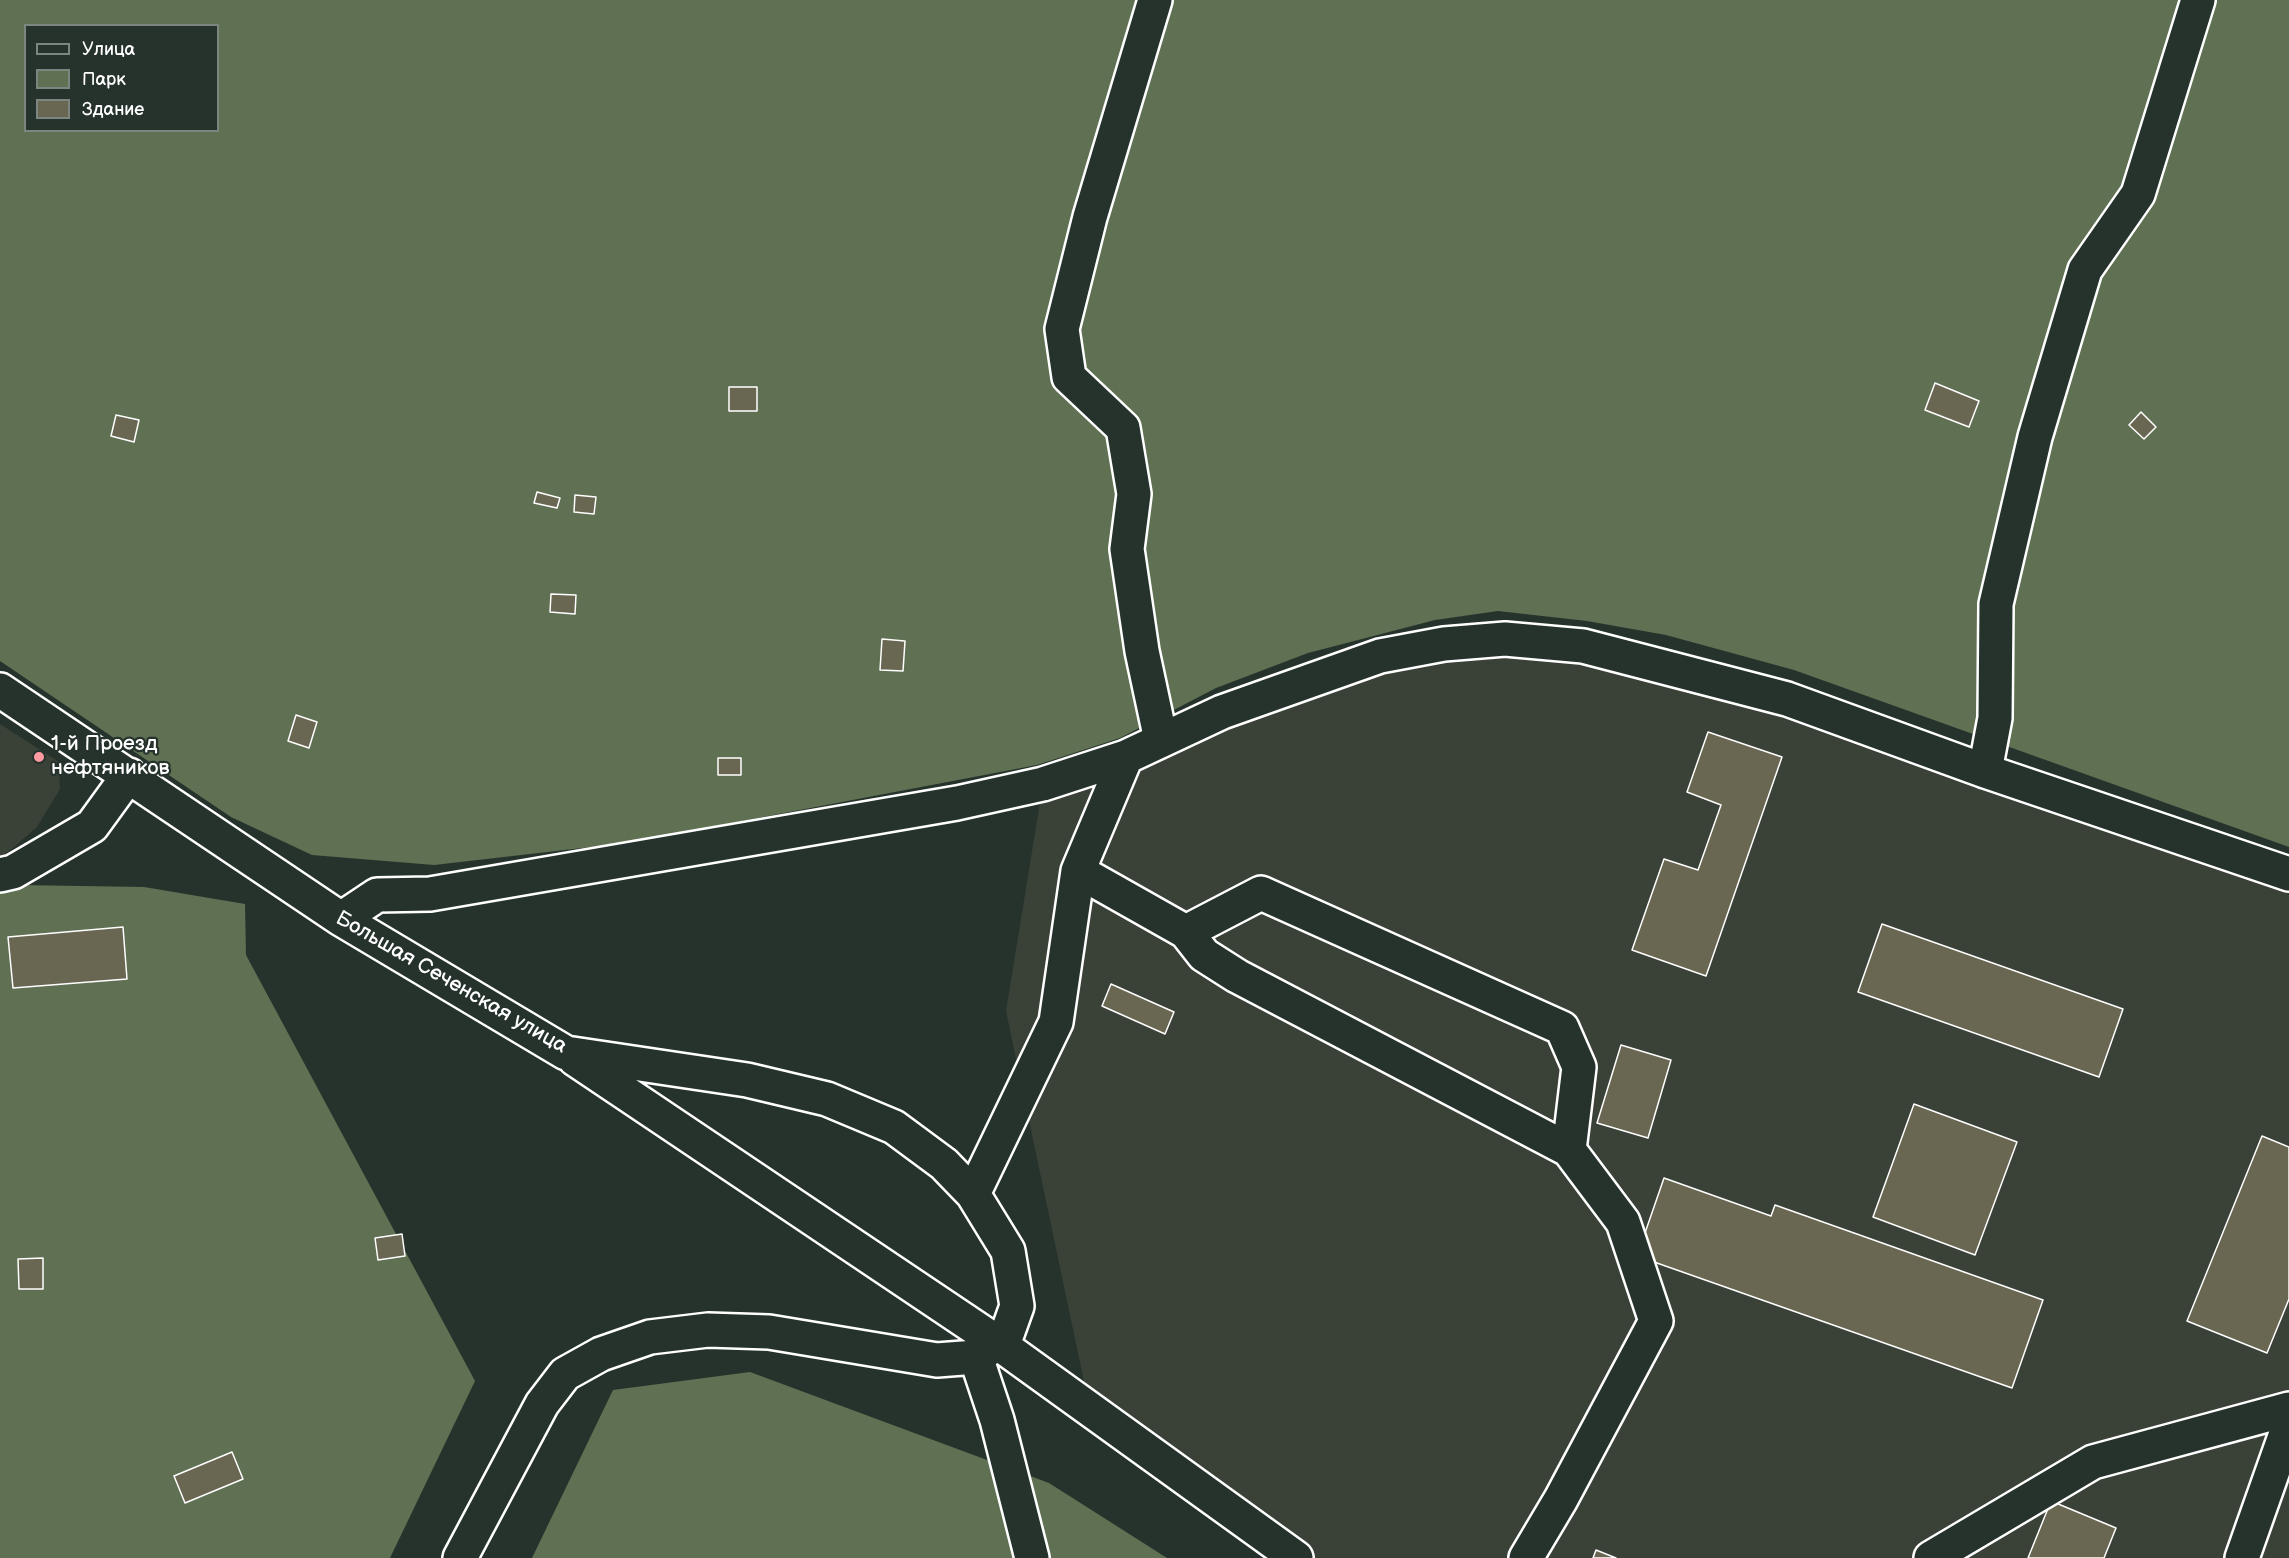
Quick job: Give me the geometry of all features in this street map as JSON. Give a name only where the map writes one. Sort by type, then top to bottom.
[{"type":"street","points":[[1155,0],[1090,217],[1062,329],[1069,377],[1123,428],[1134,494],[1127,549],[1142,651],[1161,740]]},
{"type":"street","points":[[1984,771],[1995,718],[1996,604],[2036,437],[2085,270],[2138,194],[2198,0]]},
{"type":"street","points":[[341,919],[378,895],[430,894],[957,803],[1043,784],[1126,757],[1222,712],[1380,656],[1444,644],[1505,639],[1583,646],[1787,699],[1984,771],[2289,874]]},
{"type":"street","name":"Большая Сеченская улица","points":[[0,690],[341,919],[566,1053],[747,1080],[827,1099],[894,1127],[944,1164],[973,1194],[1008,1251],[1017,1306],[1007,1334],[987,1350]]},
{"type":"street","points":[[973,1194],[1056,1022],[1078,871],[1126,757]]},
{"type":"street","points":[[0,875],[13,872],[92,826],[129,775]]},
{"type":"street","points":[[1078,871],[1186,932],[1204,955],[1237,976],[1569,1150],[1623,1222],[1656,1321],[1526,1558]]},
{"type":"street","points":[[1186,932],[1261,893],[1562,1028],[1579,1067],[1569,1150]]},
{"type":"street","points":[[566,1053],[987,1350],[1296,1558]]},
{"type":"street","points":[[460,1558],[542,1404],[565,1374],[601,1354],[650,1337],[708,1330],[769,1332],[937,1360],[987,1350]]},
{"type":"street","points":[[987,1350],[997,1420],[1032,1558]]},
{"type":"street","points":[[1931,1558],[2093,1462],[2289,1409]]},
{"type":"street","points":[[2242,1558],[2289,1425]]},
{"type":"shaded area","points":[[1583,646],[2289,874],[2289,1558],[1296,1558],[1090,1410],[1006,1011],[1043,784],[1380,656]]},
{"type":"shaded area","points":[[0,724],[59,762],[60,789],[37,827],[0,859]]},
{"type":"green space","points":[[0,0],[2289,0],[2289,847],[1794,670],[1666,635],[1587,621],[1498,611],[1435,620],[1308,653],[1216,688],[1120,738],[1037,765],[626,843],[434,865],[312,855],[231,817],[0,661]]},
{"type":"green space","points":[[18,885],[144,887],[245,904],[246,955],[475,1381],[390,1558],[0,1558],[0,889]]},
{"type":"green space","points":[[750,1372],[1049,1483],[1167,1558],[532,1558],[613,1390]]},
{"type":"building","points":[[1935,383],[1979,401],[1969,427],[1925,410]]},
{"type":"building","points":[[729,387],[757,387],[757,411],[729,411]]},
{"type":"building","points":[[2141,412],[2156,427],[2144,439],[2129,425]]},
{"type":"building","points":[[116,415],[139,420],[134,442],[111,436]]},
{"type":"building","points":[[537,492],[560,498],[557,508],[534,503]]},
{"type":"building","points":[[575,495],[596,497],[594,514],[574,512]]},
{"type":"building","points":[[551,594],[576,595],[575,614],[550,612]]},
{"type":"building","points":[[882,639],[905,641],[903,671],[880,670]]},
{"type":"building","points":[[296,715],[317,722],[309,748],[288,741]]},
{"type":"building","points":[[1708,732],[1782,757],[1706,976],[1632,950],[1664,859],[1698,870],[1721,805],[1687,792]]},
{"type":"building","points":[[718,758],[741,758],[741,775],[718,775]]},
{"type":"building","points":[[1882,924],[2123,1009],[2099,1077],[1858,992]]},
{"type":"building","points":[[123,927],[127,979],[13,988],[8,937]]},
{"type":"building","points":[[1111,984],[1174,1012],[1165,1034],[1102,1006]]},
{"type":"building","points":[[1621,1045],[1671,1060],[1648,1138],[1597,1123]]},
{"type":"building","points":[[1914,1104],[2017,1142],[1975,1255],[1873,1217]]},
{"type":"building","points":[[2262,1136],[2289,1147],[2289,1299],[2267,1353],[2187,1321]]},
{"type":"building","points":[[1664,1178],[1771,1216],[1775,1205],[2043,1300],[2012,1388],[1637,1256]]},
{"type":"building","points":[[402,1234],[405,1256],[378,1260],[375,1238]]},
{"type":"building","points":[[43,1258],[43,1289],[19,1289],[18,1259]]},
{"type":"building","points":[[232,1452],[243,1479],[185,1503],[174,1476]]},
{"type":"building","points":[[2051,1501],[2116,1528],[2104,1558],[2028,1558]]},
{"type":"building","points":[[1596,1550],[1616,1558],[1593,1558]]},
{"type":"place","name":"1-й Проезд нефтяников","points":[[39,757]]}]
